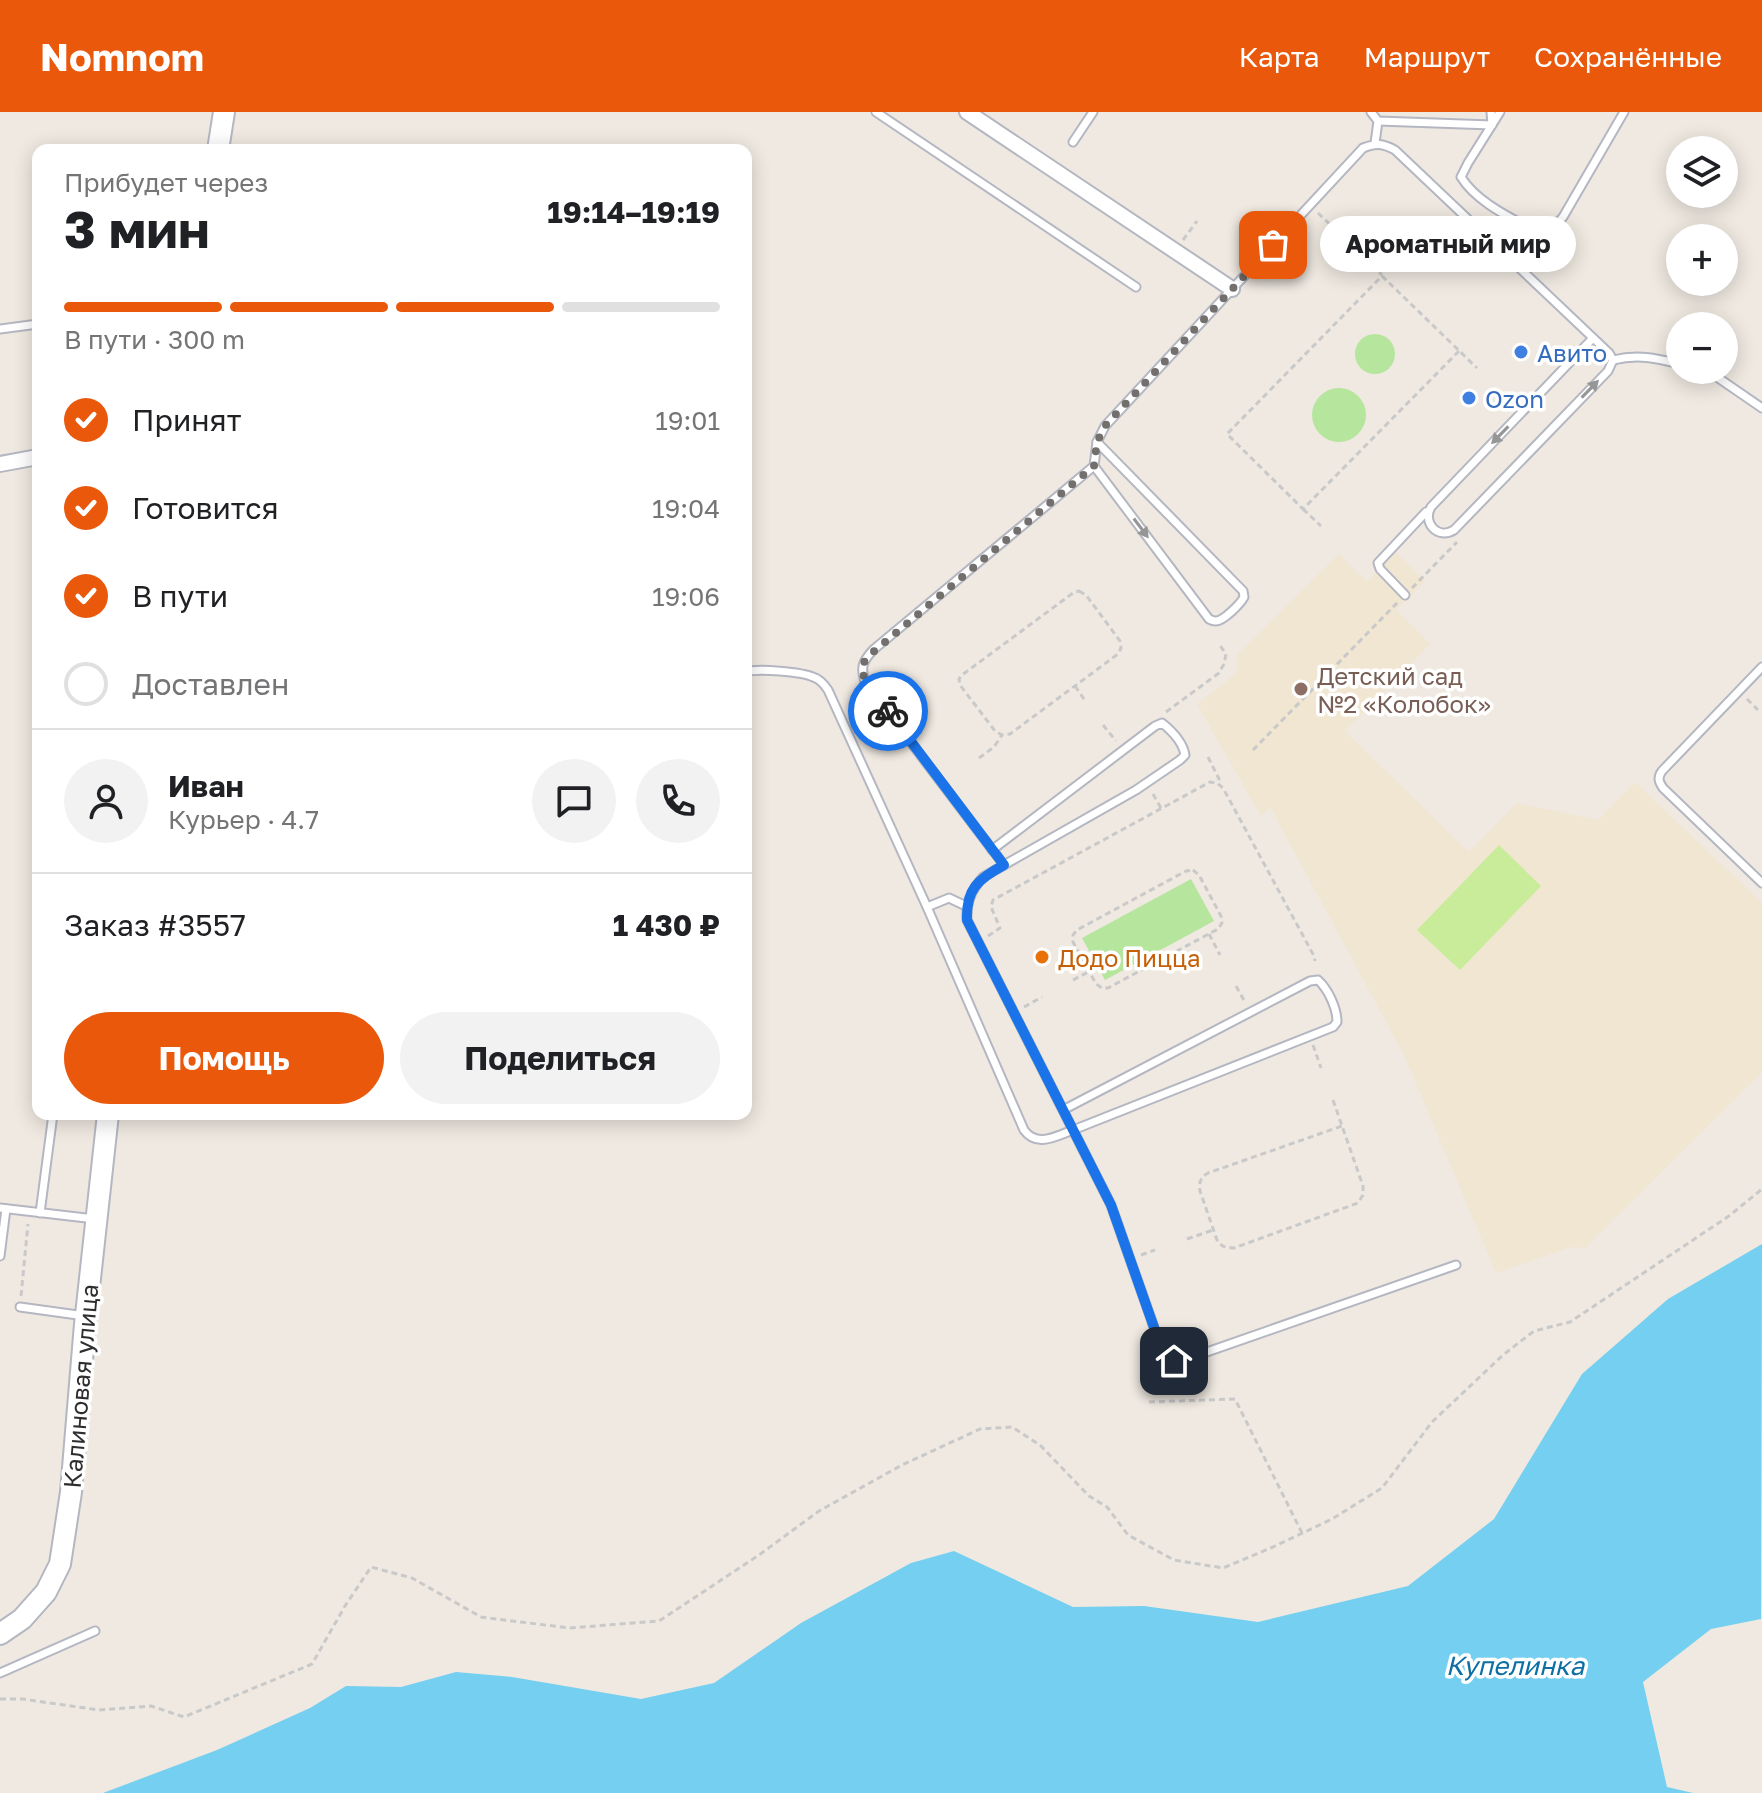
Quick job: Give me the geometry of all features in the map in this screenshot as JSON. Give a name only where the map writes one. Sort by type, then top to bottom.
[{"type":"street","points":[[219,144],[224,112]]},
{"type":"street","points":[[967,112],[1232,289]]},
{"type":"street","points":[[0,464],[32,458]]},
{"type":"street","name":"Калиновая улица","points":[[0,1634],[22,1619],[46,1592],[60,1564],[71,1492],[107,1120]]},
{"type":"lane","points":[[876,112],[1136,287]]},
{"type":"lane","points":[[1073,142],[1093,112]]},
{"type":"lane","points":[[1371,112],[1378,121],[1375,143]]},
{"type":"lane","points":[[1491,112],[1492,125]]},
{"type":"lane","points":[[1500,112],[1461,177],[1466,186],[1485,201],[1540,234],[1552,229],[1563,217],[1624,112]]},
{"type":"lane","points":[[1378,121],[1492,125]]},
{"type":"lane","points":[[1004,865],[865,682],[862,665],[873,650],[1094,466],[1097,442],[1105,426],[1363,148],[1375,143],[1395,150],[1613,360]]},
{"type":"lane","points":[[0,329],[32,325]]},
{"type":"lane","points":[[1405,595],[1378,563],[1593,338]]},
{"type":"lane","points":[[1613,360],[1631,356],[1666,362]]},
{"type":"lane","points":[[1431,507],[1427,514],[1428,522],[1441,533],[1448,534],[1462,523],[1608,371],[1613,360]]},
{"type":"lane","points":[[1727,384],[1762,408]]},
{"type":"lane","points":[[1094,466],[1209,619],[1221,621],[1242,602],[1243,591],[1097,442]]},
{"type":"lane","points":[[1762,667],[1662,771],[1659,782],[1762,883]]},
{"type":"lane","points":[[752,669],[806,675],[816,677],[823,683],[1029,1137],[1046,1140],[1073,1130],[1333,1027],[1338,1016],[1324,986],[1318,980],[1310,981],[1063,1110]]},
{"type":"lane","points":[[992,850],[1155,726],[1162,723],[1170,729],[1184,748],[1185,755],[1180,760],[1136,790],[983,877],[972,890],[966,906],[967,920],[1111,1205],[1163,1353],[1174,1361],[1181,1361],[1456,1265]]},
{"type":"lane","points":[[927,907],[949,898],[966,906]]},
{"type":"lane","points":[[40,1213],[52,1120]]},
{"type":"lane","points":[[0,1256],[3,1208],[97,1219]]},
{"type":"lane","points":[[20,1307],[86,1316]]},
{"type":"lane","points":[[0,1673],[95,1631]]},
{"type":"path","points":[[1310,205],[1342,236]]},
{"type":"path","points":[[1182,242],[1197,221]]},
{"type":"path","points":[[1365,258],[1477,368]]},
{"type":"path","points":[[1321,526],[1227,434],[1382,276]]},
{"type":"path","points":[[1303,509],[1459,351]]},
{"type":"path","points":[[1499,391],[1517,408]]},
{"type":"path","points":[[1253,750],[1469,530],[1462,523]]},
{"type":"path","points":[[1079,591],[1086,595],[1120,641],[1121,648],[1118,654],[1075,686],[1010,734],[1002,735],[995,731],[960,685],[959,679],[1079,591]]},
{"type":"path","points":[[1162,723],[1165,713],[1219,673],[1226,654],[1219,644]]},
{"type":"path","points":[[1075,686],[1086,702]]},
{"type":"path","points":[[1103,725],[1123,751]]},
{"type":"path","points":[[979,758],[994,747],[1002,735]]},
{"type":"path","points":[[1208,757],[1219,779],[1217,783]]},
{"type":"path","points":[[987,937],[1000,928],[991,907],[993,900],[1210,782],[1223,788],[1315,961]]},
{"type":"path","points":[[1153,794],[1161,809]]},
{"type":"path","points":[[1193,870],[1199,875],[1221,916],[1222,923],[1218,929],[1209,934],[1108,988],[1096,984],[1073,942],[1077,930],[1193,870]]},
{"type":"path","points":[[1209,934],[1220,955]]},
{"type":"path","points":[[1073,980],[1090,971]]},
{"type":"path","points":[[1236,986],[1245,1002]]},
{"type":"path","points":[[1013,1012],[1042,997]]},
{"type":"path","points":[[1310,1036],[1321,1068]]},
{"type":"path","points":[[1333,1100],[1363,1186],[1363,1195],[1358,1203],[1234,1248],[1221,1246],[1200,1191],[1202,1177],[1342,1126]]},
{"type":"path","points":[[0,1699],[22,1699],[99,1710],[151,1706],[184,1717],[312,1664],[371,1567],[412,1578],[481,1617],[569,1628],[659,1621],[819,1511],[902,1465],[980,1429],[1012,1427],[1040,1445],[1089,1496],[1107,1507],[1128,1535],[1174,1560],[1223,1568],[1332,1519],[1382,1488],[1432,1422],[1503,1355],[1534,1331],[1570,1322],[1729,1216],[1762,1189]]},
{"type":"path","points":[[3,1208],[28,1224],[20,1307]]},
{"type":"path","points":[[1187,1239],[1213,1230]]},
{"type":"path","points":[[1149,1402],[1235,1399],[1302,1533]]},
{"type":"shaded area","points":[[1396,552],[1425,581],[1396,610],[1430,644],[1345,731],[1469,852],[1517,803],[1598,820],[1635,782],[1762,903],[1762,1072],[1585,1248],[1571,1247],[1496,1273],[1404,1055],[1270,807],[1261,816],[1197,704],[1237,673],[1238,654],[1339,554],[1367,582]]},
{"type":"green space","points":[[1375,334],[1389,340],[1395,354],[1389,368],[1375,374],[1361,368],[1355,354],[1361,340]]},
{"type":"green space","points":[[1339,388],[1358,396],[1366,415],[1358,434],[1339,442],[1320,434],[1312,415],[1320,396]]},
{"type":"green space","points":[[1499,845],[1541,886],[1460,970],[1417,930]]},
{"type":"green space","points":[[1191,879],[1214,921],[1105,980],[1082,938]]},
{"type":"water","name":"Купелинка","points":[[1762,1244],[1761,1619],[1711,1629],[1643,1682],[1667,1787],[1693,1793],[103,1793],[217,1750],[310,1708],[346,1686],[401,1687],[456,1672],[512,1677],[641,1699],[714,1683],[801,1623],[911,1563],[954,1551],[1073,1607],[1144,1606],[1258,1622],[1408,1586],[1494,1519],[1582,1374],[1668,1299]]},
{"type":"way so far","points":[[888,711],[865,682],[862,665],[866,658],[1094,466],[1097,442],[1105,426],[1273,245]]},
{"type":"place","name":"Ароматный мир","points":[[1273,245]]},
{"type":"place","name":"Авито","points":[[1521,352]]},
{"type":"place","name":"Ozon","points":[[1469,398]]},
{"type":"place","name":"Детский сад №2 «Колобок»","points":[[1301,689]]},
{"type":"place","name":"Додо Пицца","points":[[1042,957]]},
{"type":"route","points":[[888,711],[1004,865],[983,877],[972,890],[966,906],[967,920],[1111,1205],[1163,1353],[1174,1361]]}]
